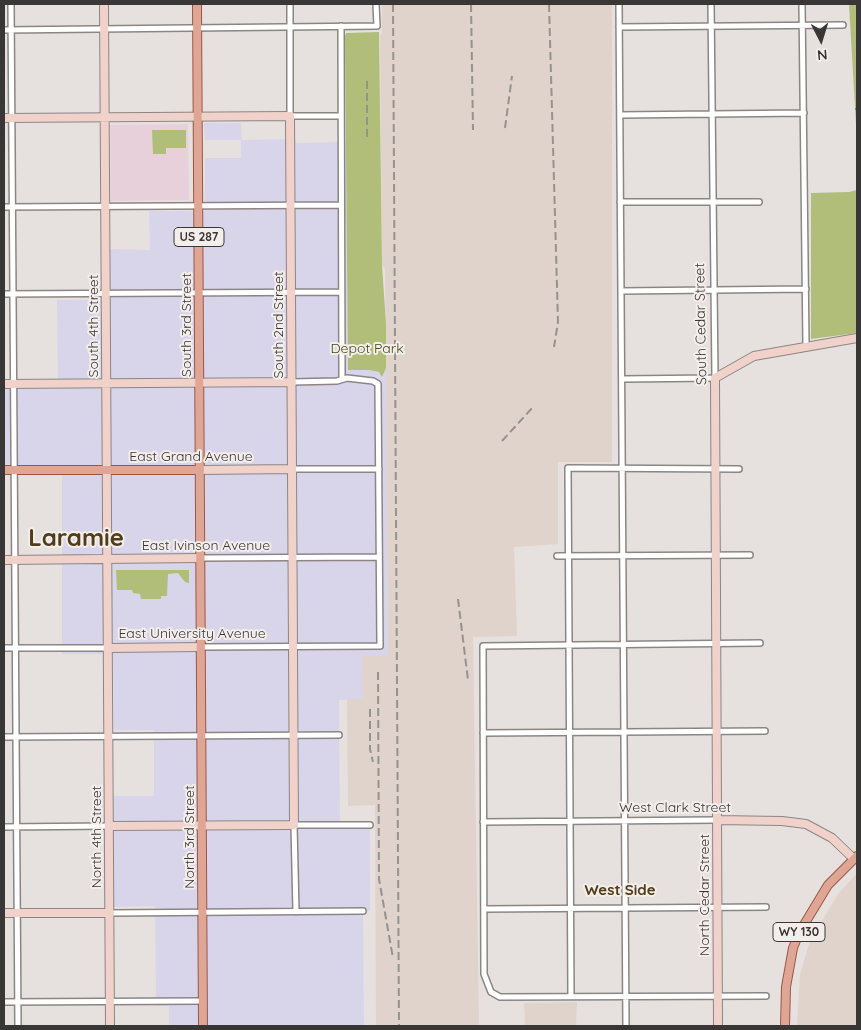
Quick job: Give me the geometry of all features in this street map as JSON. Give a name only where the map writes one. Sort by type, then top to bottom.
[{"type":"main road","name":"South 3rd Street","points":[[197,4],[201,647]]},
{"type":"main road","name":"East Grand Avenue","points":[[4,470],[200,470]]},
{"type":"main road","name":"North 3rd Street","points":[[201,647],[203,1026]]},
{"type":"main road","name":"WY 130","points":[[785,1026],[787,980],[798,933],[820,896],[855,857]]},
{"type":"street","points":[[11,4],[8,118],[13,294],[18,1026]]},
{"type":"street","name":"South 4th Street","points":[[104,4],[108,648]]},
{"type":"street","name":"South 2nd Street","points":[[290,4],[294,825]]},
{"type":"street","points":[[4,30],[377,26],[376,4]]},
{"type":"street","points":[[619,4],[626,1026]]},
{"type":"street","name":"South Cedar Street","points":[[711,4],[716,643]]},
{"type":"street","points":[[802,4],[806,345]]},
{"type":"street","points":[[619,27],[843,25]]},
{"type":"street","points":[[341,26],[342,378]]},
{"type":"street","points":[[620,115],[804,113]]},
{"type":"street","points":[[8,118],[341,116]]},
{"type":"street","points":[[620,202],[759,202]]},
{"type":"street","points":[[4,207],[341,205]]},
{"type":"street","points":[[621,291],[806,289]]},
{"type":"street","points":[[4,294],[342,292]]},
{"type":"street","points":[[622,379],[714,378],[754,356],[806,345],[857,338]]},
{"type":"street","points":[[4,384],[292,382],[338,381],[342,378],[360,379],[378,384],[379,557]]},
{"type":"street","points":[[571,996],[568,468],[739,469]]},
{"type":"street","name":"East Grand Avenue","points":[[200,470],[379,469]]},
{"type":"street","points":[[558,556],[750,555]]},
{"type":"street","name":"East Ivinson Avenue","points":[[4,560],[379,557]]},
{"type":"street","name":"East University Avenue","points":[[4,648],[380,646],[379,557]]},
{"type":"street","name":"North Cedar Street","points":[[716,643],[718,1026]]},
{"type":"street","points":[[760,644],[483,646],[484,974],[490,992],[500,996],[766,996]]},
{"type":"street","name":"North 4th Street","points":[[108,648],[110,1026]]},
{"type":"street","points":[[483,732],[765,731]]},
{"type":"street","points":[[4,737],[339,735]]},
{"type":"street","name":"West Clark Street","points":[[483,822],[782,821],[806,824],[832,838],[855,857]]},
{"type":"street","points":[[294,825],[296,912]]},
{"type":"street","points":[[4,827],[370,825]]},
{"type":"street","points":[[484,909],[766,907]]},
{"type":"street","points":[[4,914],[363,911]]},
{"type":"street","points":[[4,1002],[203,1001]]},
{"type":"shaded area","points":[[382,4],[612,4],[612,462],[558,462],[558,544],[514,547],[517,636],[473,637],[479,1026],[376,1026],[375,805],[348,806],[347,699],[363,699],[362,656],[388,656],[385,269],[382,265],[380,36],[382,33]]},
{"type":"shaded area","points":[[204,123],[241,123],[242,140],[295,139],[296,143],[347,142],[348,369],[379,372],[382,377],[386,368],[388,656],[363,699],[339,700],[340,824],[370,825],[370,911],[363,912],[364,1026],[169,1026],[169,1006],[156,1006],[155,906],[104,907],[104,818],[114,818],[114,796],[154,796],[154,730],[114,730],[113,654],[62,654],[62,465],[4,465],[4,389],[58,389],[57,300],[110,300],[110,249],[150,250],[149,211],[205,211],[205,158],[241,158],[241,140],[205,140]]},
{"type":"shaded area","points":[[188,124],[189,200],[111,201],[110,125]]},
{"type":"shaded area","points":[[857,873],[857,1026],[797,1026],[800,974],[810,941],[838,894]]},
{"type":"shaded area","points":[[577,1002],[576,1026],[525,1026],[524,1003]]},
{"type":"green space","points":[[849,4],[857,4],[857,142]]},
{"type":"green space","name":"Depot Park","points":[[379,32],[382,265],[386,324],[386,368],[382,377],[379,372],[348,370],[345,36],[346,33]]},
{"type":"green space","points":[[152,130],[186,130],[186,148],[166,148],[166,154],[153,154]]},
{"type":"green space","points":[[857,190],[857,333],[811,339],[811,193]]},
{"type":"green space","points":[[116,570],[189,570],[189,583],[185,582],[178,573],[168,574],[167,596],[161,596],[161,599],[141,599],[140,594],[133,593],[132,590],[117,590]]},
{"type":"railway","points":[[393,4],[399,1026]]},
{"type":"railway","points":[[471,4],[473,130]]},
{"type":"railway","points":[[549,4],[558,322],[554,347]]},
{"type":"railway","points":[[505,128],[512,76]]},
{"type":"railway","points":[[367,81],[367,139]]},
{"type":"railway","points":[[502,441],[534,406]]},
{"type":"railway","points":[[458,599],[468,680]]},
{"type":"railway","points":[[378,672],[379,879],[393,958]]},
{"type":"railway","points":[[370,709],[370,749],[373,762]]},
{"type":"district","name":"Laramie","points":[[76,539]]},
{"type":"district","name":"West Side","points":[[620,890]]}]
